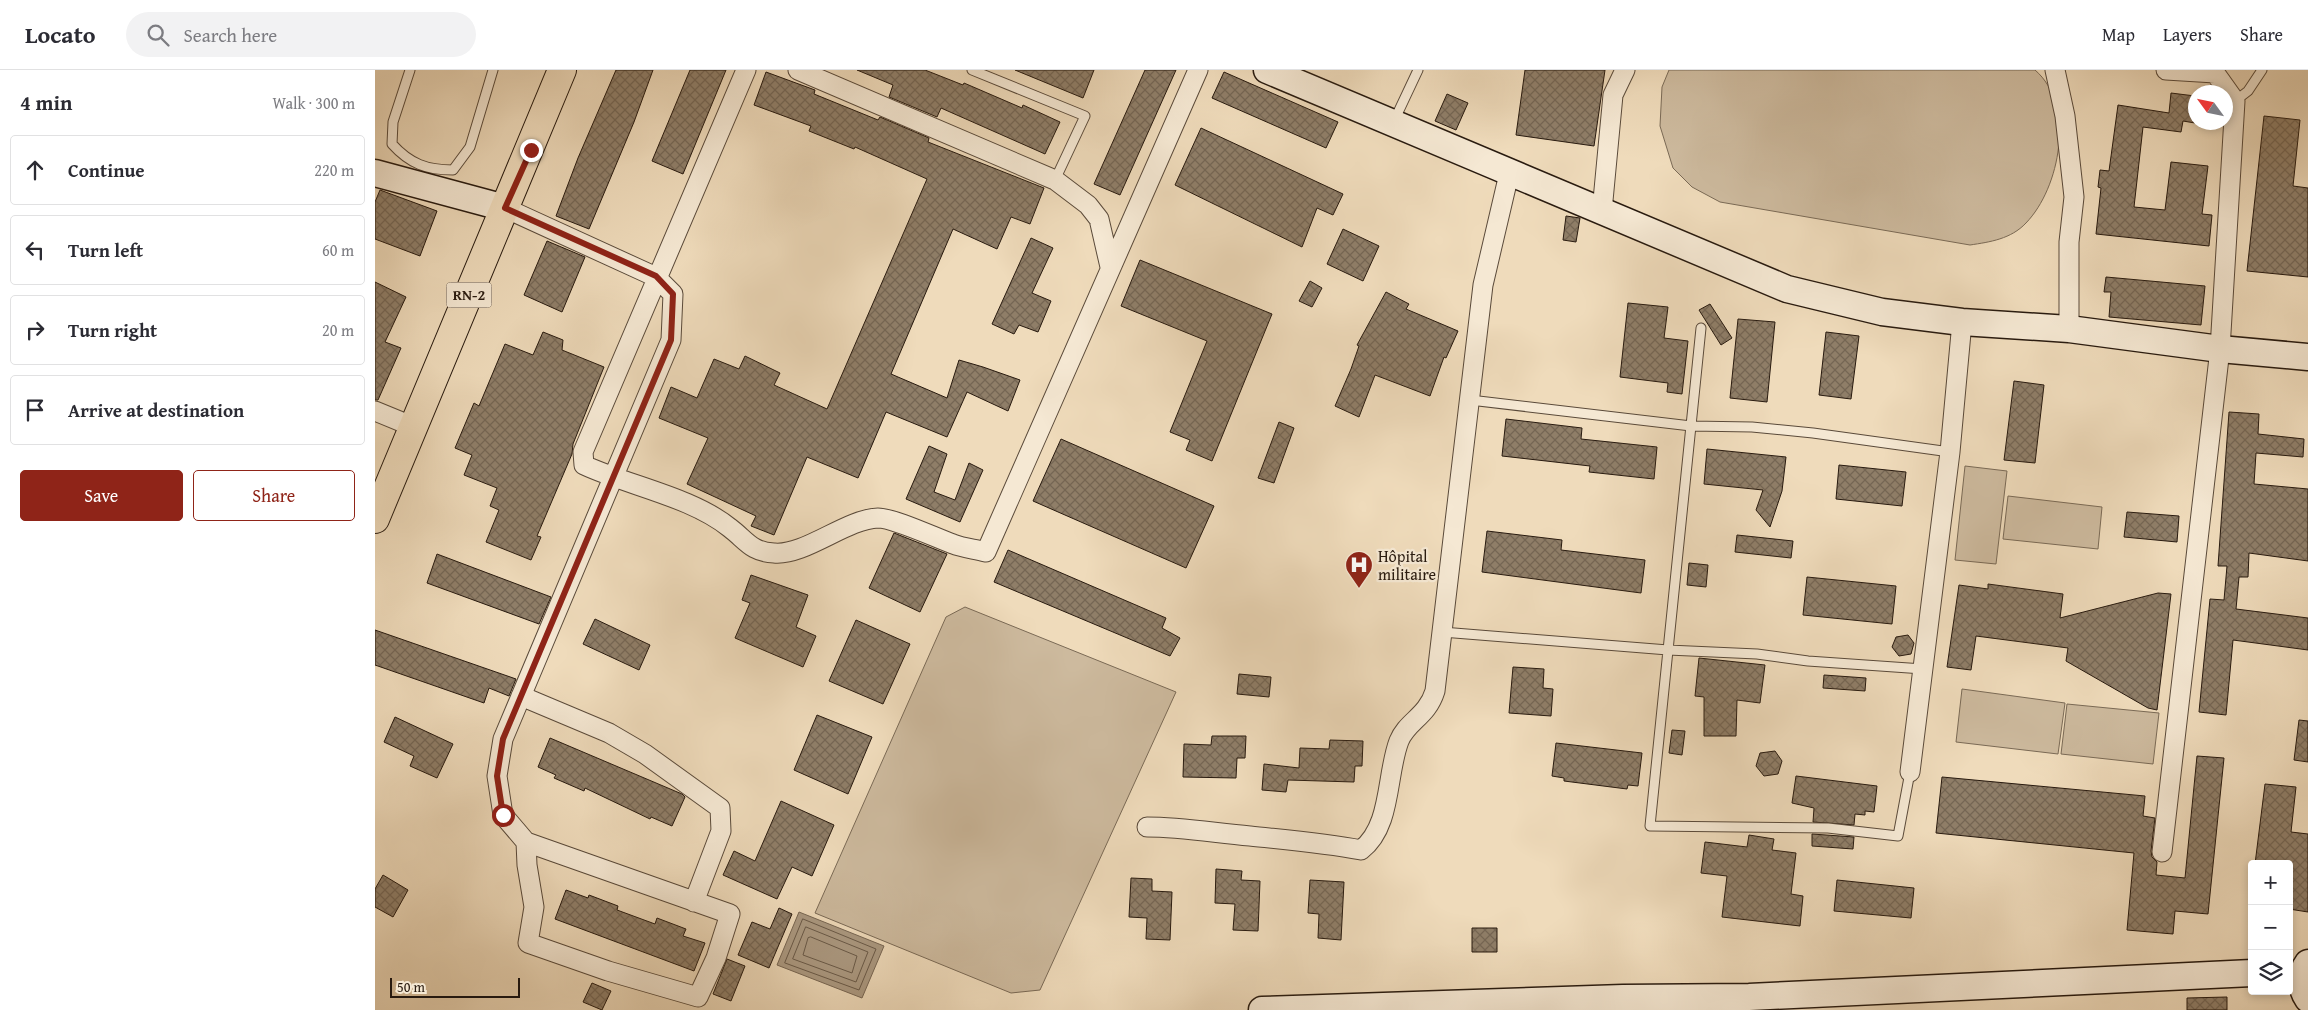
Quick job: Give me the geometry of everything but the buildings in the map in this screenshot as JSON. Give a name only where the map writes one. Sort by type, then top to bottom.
[{"type":"main road","name":"RN-2","points":[[375,519],[562,70]]},
{"type":"street","points":[[746,70],[656,276],[583,452],[585,465],[613,478],[691,505],[730,527],[751,548],[775,554],[804,547],[843,528],[878,518],[931,534],[954,544],[986,552],[1110,267],[1199,70]]},
{"type":"street","points":[[798,70],[1055,180],[1088,205],[1099,219],[1110,267]]},
{"type":"street","points":[[1267,70],[1509,174],[1602,210],[1787,289],[1882,312],[1962,322],[2069,329],[2221,349],[2308,357]]},
{"type":"street","points":[[1602,210],[1613,95],[1625,70]]},
{"type":"street","points":[[2055,70],[2065,116],[2074,197],[2069,242],[2069,329]]},
{"type":"street","points":[[2162,852],[2221,349],[2235,101],[2215,73],[2166,70]]},
{"type":"street","points":[[375,173],[505,208],[656,276],[673,294],[671,340],[503,739],[497,776],[503,815],[527,842],[730,914],[716,958],[698,997],[608,971],[528,943],[534,907],[527,865],[527,842]]},
{"type":"street","points":[[1147,827],[1179,827],[1249,836],[1312,841],[1361,850],[1370,842],[1379,825],[1399,741],[1408,728],[1430,705],[1435,692],[1483,285],[1509,174]]},
{"type":"street","points":[[1910,772],[1950,452],[1962,322]]},
{"type":"street","points":[[375,411],[414,428]]},
{"type":"street","points":[[521,696],[609,733],[645,754],[720,808],[721,831],[694,902]]},
{"type":"street","points":[[2293,955],[2308,954]]},
{"type":"street","points":[[1262,1010],[1623,998],[1751,1000],[2247,971]]},
{"type":"lane","points":[[410,70],[393,122],[392,144],[404,158],[433,170],[453,170],[470,147],[493,70]]},
{"type":"lane","points":[[972,70],[1085,116],[1055,180]]},
{"type":"lane","points":[[1393,123],[1418,70]]},
{"type":"lane","points":[[2235,101],[2249,91],[2262,70]]},
{"type":"lane","points":[[1701,328],[1650,826],[1828,828],[1897,836],[1910,772]]},
{"type":"lane","points":[[1470,400],[1691,426],[1778,430],[1950,452]]},
{"type":"lane","points":[[1442,632],[1668,650],[1727,652],[1808,661],[1923,669]]},
{"type":"shaded area","points":[[1669,70],[2035,70],[2048,85],[2056,104],[2059,146],[2055,168],[2048,189],[2038,208],[2026,223],[2014,233],[2000,239],[1970,245],[1720,202],[1692,187],[1673,168],[1660,126],[1662,87]]},
{"type":"shaded area","points":[[1965,466],[2007,471],[1996,564],[1955,560]]},
{"type":"shaded area","points":[[2008,496],[2102,507],[2098,549],[2003,539]]},
{"type":"shaded area","points":[[965,607],[1176,692],[1040,990],[1011,993],[815,913],[946,617]]},
{"type":"shaded area","points":[[1962,689],[2065,703],[2058,754],[1956,742]]},
{"type":"shaded area","points":[[2067,704],[2159,713],[2153,764],[2061,754]]},
{"type":"water","points":[[799,912],[884,946],[862,998],[777,965]]},
{"type":"place","name":"Hôpital militaire","points":[[1359,589]]},
{"type":"route","points":[[503,815],[497,776],[503,739],[671,340],[673,322],[673,294],[656,276],[505,208],[531,150]]}]
